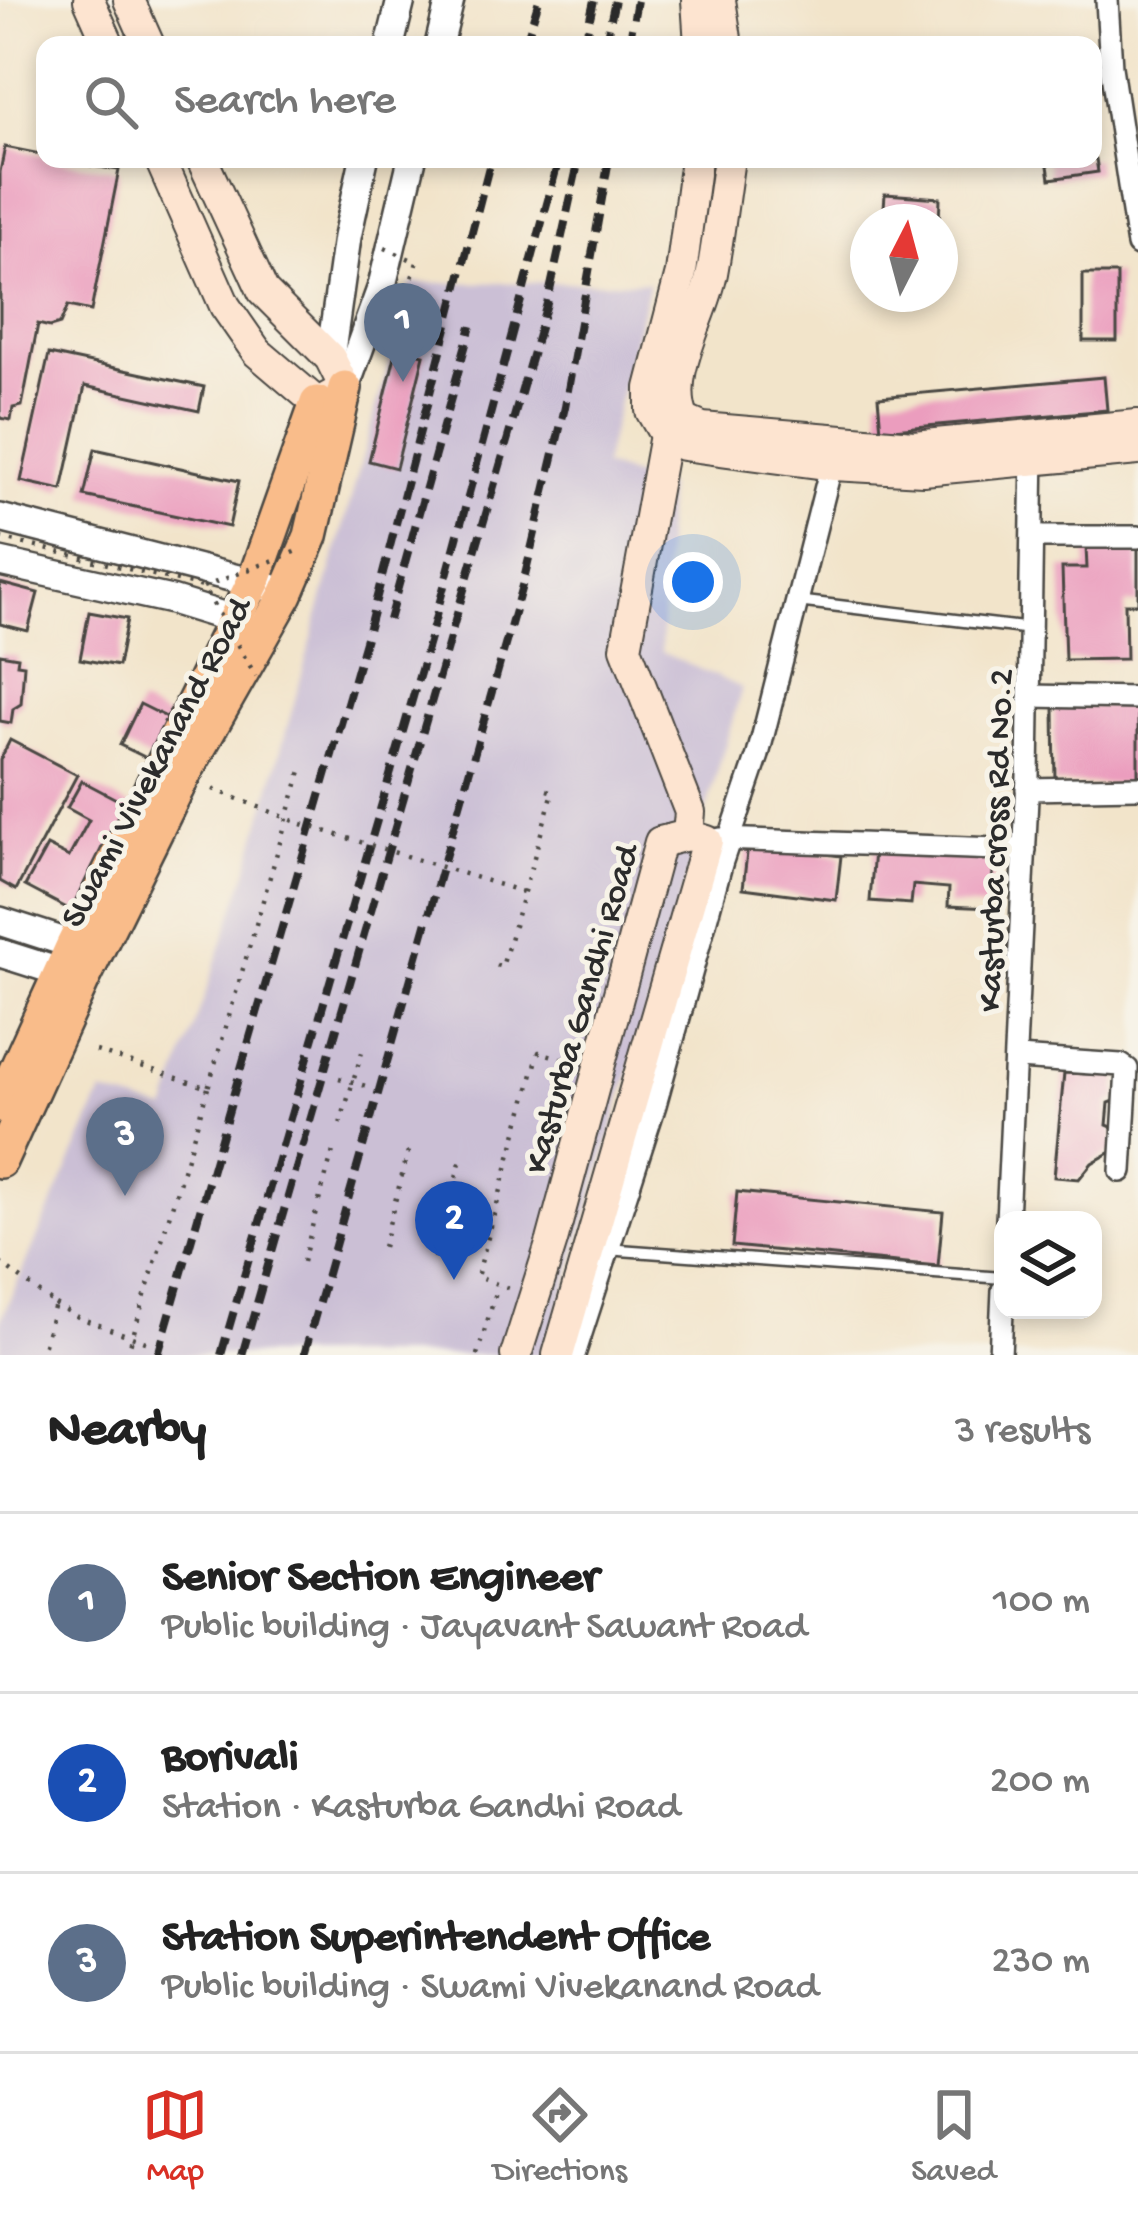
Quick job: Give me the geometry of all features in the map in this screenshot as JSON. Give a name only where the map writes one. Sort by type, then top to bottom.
[{"type":"main road","points":[[89,0],[105,36]]},
{"type":"main road","points":[[129,0],[145,36]]},
{"type":"main road","points":[[698,0],[700,36]]},
{"type":"main road","points":[[720,0],[726,36]]},
{"type":"main road","points":[[164,168],[225,306],[257,352],[330,383]]},
{"type":"main road","points":[[206,168],[263,291],[330,383]]},
{"type":"main road","name":"Kasturba Gandhi Road","points":[[696,168],[696,275]]},
{"type":"main road","name":"Kasturba Gandhi Road","points":[[708,838],[690,812],[626,648],[675,428],[651,411],[651,388],[696,275],[726,168]]},
{"type":"main road","points":[[225,306],[263,291]]},
{"type":"main road","name":"Swami Vivekanand Road","points":[[0,1105],[184,773],[248,624],[270,587],[330,383]]},
{"type":"main road","points":[[1033,448],[1138,425]]},
{"type":"main road","points":[[675,428],[683,445],[835,453],[914,446],[1138,450]]},
{"type":"main road","name":"Kasturba Gandhi Road","points":[[516,1355],[660,842],[708,838]]},
{"type":"main road","name":"Kasturba Gandhi Road","points":[[558,1355],[708,838]]},
{"type":"main road","name":"Swami Vivekanand Road","points":[[0,1161],[78,962]]},
{"type":"street","points":[[392,36],[401,0]]},
{"type":"street","points":[[441,36],[450,0]]},
{"type":"street","points":[[1107,0],[1138,245]]},
{"type":"street","points":[[330,383],[347,237],[362,168]]},
{"type":"street","points":[[330,383],[382,286],[409,171]]},
{"type":"street","name":"Kasturba cross Rd No.2","points":[[1008,1211],[1028,789],[1033,448]]},
{"type":"street","points":[[574,1355],[655,1105],[708,838],[758,755],[835,453]]},
{"type":"street","points":[[0,518],[270,587]]},
{"type":"street","points":[[1033,537],[1138,537]]},
{"type":"street","points":[[0,562],[171,600],[248,624]]},
{"type":"street","points":[[1030,696],[1138,698]]},
{"type":"street","points":[[1028,789],[1138,787]]},
{"type":"street","points":[[708,838],[1025,850]]},
{"type":"street","points":[[0,921],[78,962]]},
{"type":"street","points":[[0,953],[78,962]]},
{"type":"street","points":[[1018,1058],[1127,1069],[1121,1171]]},
{"type":"street","points":[[1000,1355],[1002,1319]]},
{"type":"lane","points":[[797,601],[1031,628]]},
{"type":"lane","points":[[606,1249],[994,1277]]},
{"type":"path","points":[[385,248],[417,262],[412,278]]},
{"type":"path","points":[[0,538],[203,587],[298,551]]},
{"type":"path","points":[[203,587],[256,676]]},
{"type":"path","points":[[127,1355],[303,764]]},
{"type":"path","points":[[213,789],[285,818],[524,892]]},
{"type":"path","points":[[496,965],[502,967],[524,892],[553,792],[547,790]]},
{"type":"path","points":[[340,1124],[364,1046]]},
{"type":"path","points":[[96,1051],[208,1088]]},
{"type":"path","points":[[534,1298],[477,1277],[538,1052],[600,1069]]},
{"type":"path","points":[[339,1078],[366,1086]]},
{"type":"path","points":[[382,1247],[410,1145]]},
{"type":"path","points":[[320,1201],[333,1151]]},
{"type":"path","points":[[434,1258],[460,1159]]},
{"type":"path","points":[[303,1262],[316,1211]]},
{"type":"path","points":[[0,1263],[80,1318],[151,1344]]},
{"type":"path","points":[[477,1355],[498,1285]]},
{"type":"path","points":[[41,1355],[56,1304]]},
{"type":"shaded area","points":[[649,282],[603,466],[667,487],[661,652],[742,688],[546,1355],[0,1355],[0,1321],[102,1093],[166,1110],[248,868],[411,283]]},
{"type":"building","points":[[5,147],[36,153],[36,168],[119,170],[91,311],[68,306],[60,324],[38,324],[22,406],[13,408],[11,420],[0,418],[0,172]]},
{"type":"building","points":[[1048,168],[1097,168],[1098,172],[1050,179]]},
{"type":"building","points":[[885,194],[940,198],[940,204],[884,204]]},
{"type":"building","points":[[1083,274],[1117,274],[1117,341],[1083,341]]},
{"type":"building","points":[[397,348],[424,355],[396,468],[369,461]]},
{"type":"building","points":[[49,354],[204,387],[199,411],[85,386],[62,490],[21,481]]},
{"type":"building","points":[[1104,377],[1107,410],[881,430],[878,397]]},
{"type":"building","points":[[95,449],[239,481],[229,527],[84,496]]},
{"type":"building","points":[[1138,545],[1138,604],[1125,604],[1126,659],[1065,660],[1062,568],[1087,568],[1086,547]]},
{"type":"building","points":[[0,583],[38,593],[28,631],[0,624]]},
{"type":"building","points":[[89,612],[127,619],[118,666],[80,659]]},
{"type":"building","points":[[0,654],[18,657],[17,664],[24,665],[21,704],[13,709],[11,723],[0,721]]},
{"type":"building","points":[[140,704],[174,721],[155,762],[120,745]]},
{"type":"building","points":[[1138,706],[1138,784],[1055,784],[1054,707]]},
{"type":"building","points":[[10,740],[77,775],[16,890],[0,881],[0,760]]},
{"type":"building","points":[[82,781],[139,811],[82,916],[25,886],[47,846],[69,857],[89,820],[67,808]]},
{"type":"building","points":[[748,844],[841,856],[836,900],[743,888]]},
{"type":"building","points":[[874,850],[994,859],[990,908],[948,906],[949,888],[913,885],[911,904],[870,901]]},
{"type":"building","points":[[1064,1073],[1118,1075],[1117,1100],[1109,1103],[1107,1125],[1114,1128],[1113,1151],[1092,1163],[1079,1179],[1054,1177]]},
{"type":"building","points":[[737,1192],[943,1212],[938,1266],[732,1246]]},
{"type":"railway","points":[[528,36],[539,0]]},
{"type":"railway","points":[[586,36],[594,0]]},
{"type":"railway","points":[[607,36],[615,0]]},
{"type":"railway","points":[[631,36],[637,0]]},
{"type":"railway","points":[[158,1355],[369,627],[489,168]]},
{"type":"railway","points":[[221,1355],[429,642],[557,168]]},
{"type":"railway","points":[[242,1355],[548,300],[577,168]]},
{"type":"railway","points":[[304,1355],[525,575],[565,407],[607,168]]},
{"type":"railway","points":[[389,620],[471,326]]},
{"type":"place","name":"Senior Section Engineer","points":[[403,382]]},
{"type":"place","name":"Station Superintendent Office","points":[[125,1196]]},
{"type":"place","name":"Borivali","points":[[454,1280]]}]
